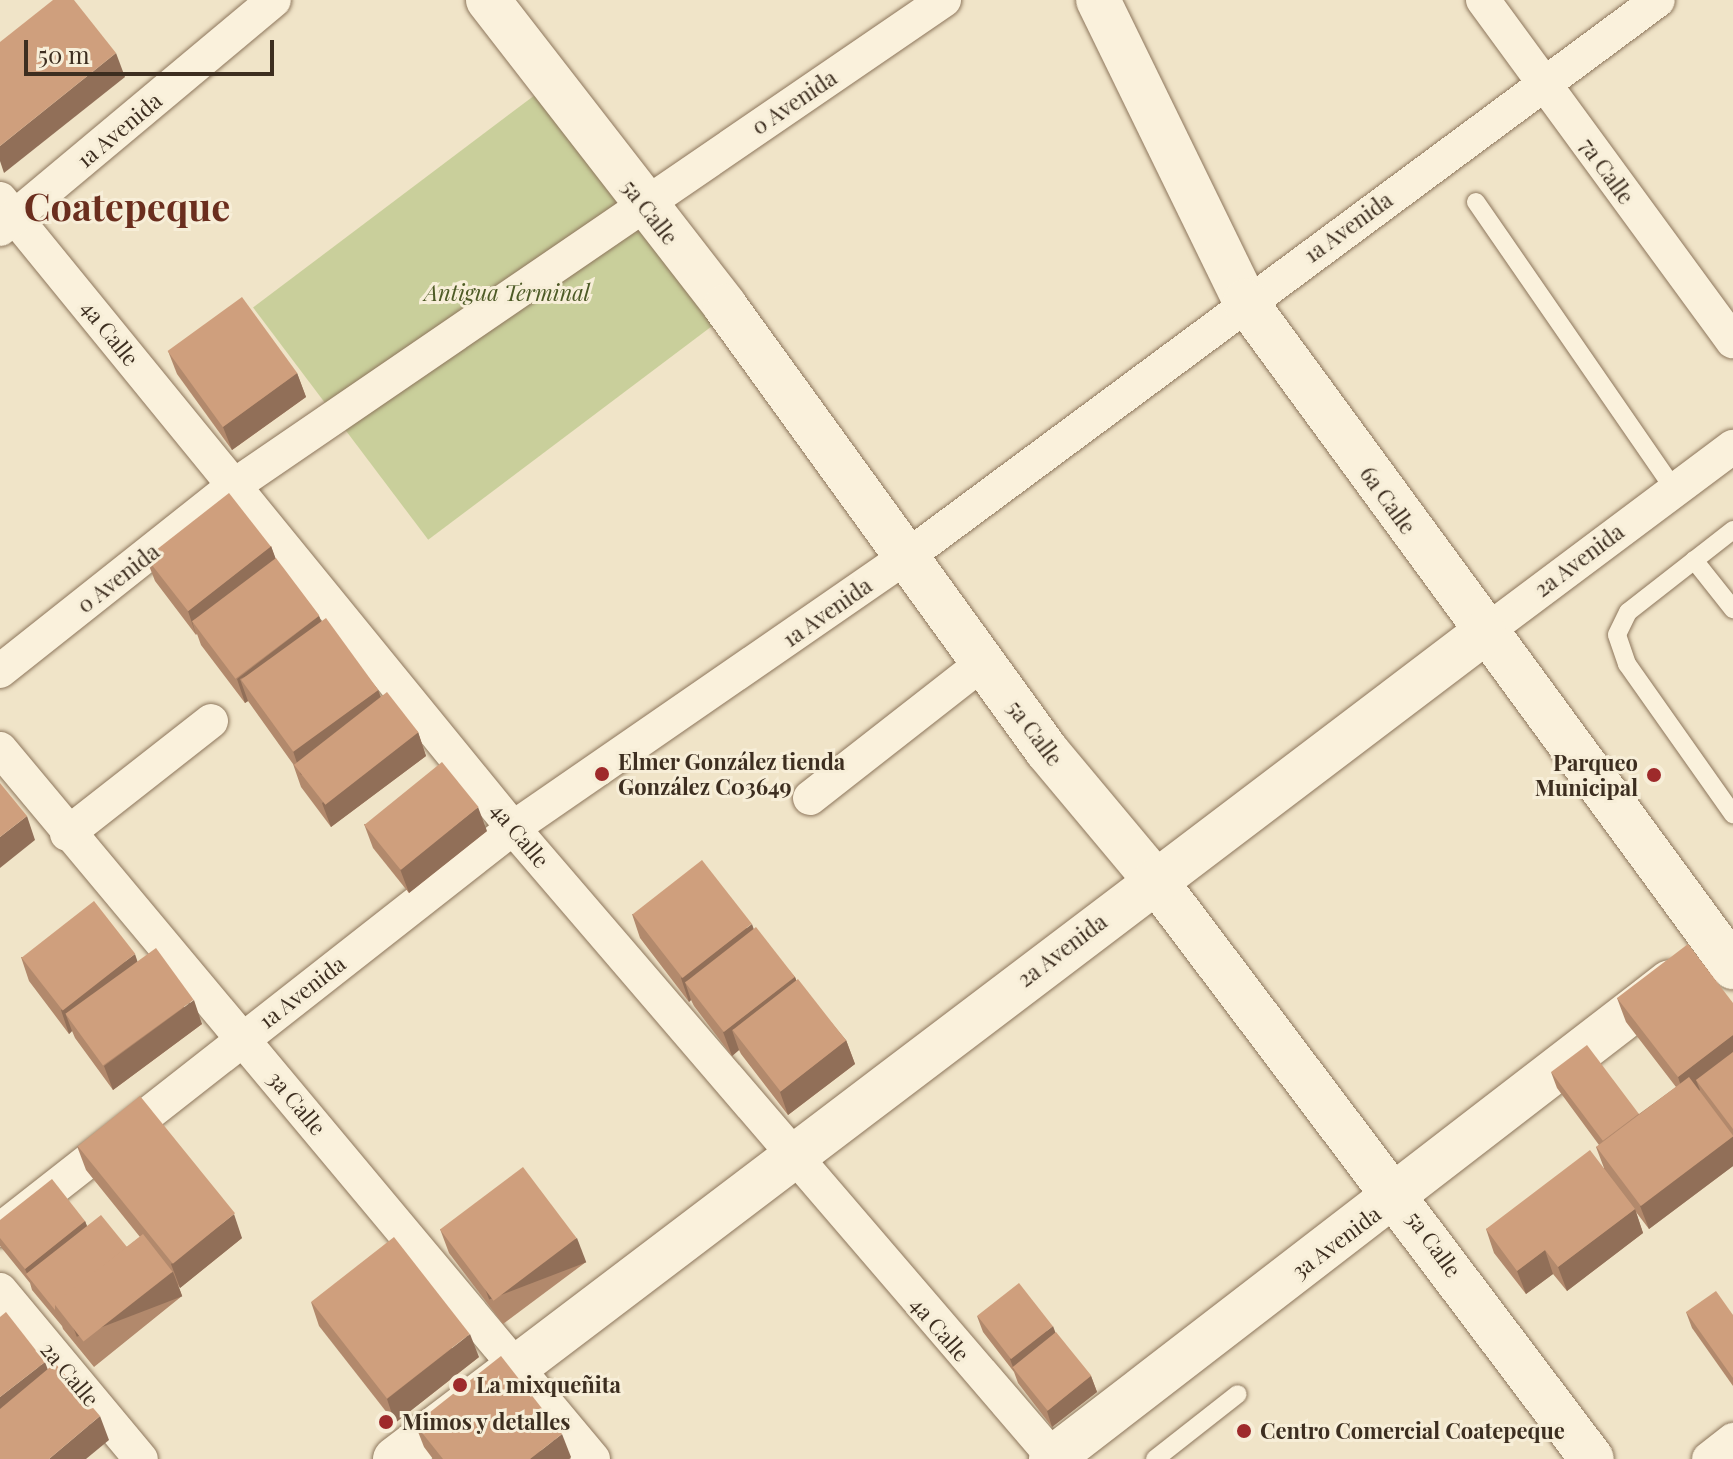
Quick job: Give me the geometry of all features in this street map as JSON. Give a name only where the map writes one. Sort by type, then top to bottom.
[{"type":"main road","name":"5a Calle","points":[[488,0],[909,555],[1047,751],[1155,880],[1398,1195],[1592,1459]]},
{"type":"main road","name":"6a Calle","points":[[1098,0],[1245,301],[1484,633],[1728,949]]},
{"type":"main road","name":"2a Avenida","points":[[395,1459],[788,1157],[1484,633]]},
{"type":"main road","name":"3a Avenida","points":[[1053,1458],[1728,949]]},
{"type":"street","name":"1a Avenida","points":[[5,215],[274,0]]},
{"type":"street","name":"0 Avenida","points":[[0,671],[235,485],[944,0]]},
{"type":"street","name":"7a Calle","points":[[1483,0],[1733,341]]},
{"type":"street","name":"1a Avenida","points":[[0,1230],[513,828],[909,555],[1245,301],[1658,0]]},
{"type":"street","name":"4a Calle","points":[[5,215],[235,485],[513,828],[788,1157],[1053,1458]]},
{"type":"street","name":"2a Avenida","points":[[1484,633],[1733,447]]},
{"type":"street","points":[[810,798],[984,662]]},
{"type":"street","points":[[67,834],[211,721]]},
{"type":"street","name":"3a Calle","points":[[0,749],[67,834],[243,1037],[593,1459]]},
{"type":"street","name":"2a Calle","points":[[0,1290],[141,1459]]},
{"type":"street","points":[[1709,1459],[1733,1440]]},
{"type":"lane","points":[[1476,202],[1674,489]]},
{"type":"lane","points":[[1733,530],[1628,612],[1617,635],[1627,664],[1733,814]]},
{"type":"lane","points":[[1694,560],[1733,609]]},
{"type":"lane","points":[[1155,1459],[1238,1394]]},
{"type":"green space","name":"Antigua Terminal","points":[[539,92],[714,324],[428,540],[253,307]]},
{"type":"building","points":[[53,0],[74,0],[116,53],[0,146],[0,42]]},
{"type":"building","points":[[242,297],[297,373],[223,427],[168,351]]},
{"type":"building","points":[[229,493],[271,547],[188,611],[146,558]]},
{"type":"building","points":[[276,558],[319,616],[235,679],[192,621]]},
{"type":"building","points":[[326,618],[378,690],[293,752],[241,680]]},
{"type":"building","points":[[387,692],[418,732],[325,805],[294,765]]},
{"type":"building","points":[[442,762],[479,807],[401,870],[364,825]]},
{"type":"building","points":[[0,783],[27,816],[0,837]]},
{"type":"building","points":[[702,860],[752,924],[683,978],[633,914]]},
{"type":"building","points":[[94,901],[135,954],[63,1010],[22,958]]},
{"type":"building","points":[[756,927],[795,977],[724,1032],[685,982]]},
{"type":"building","points":[[1688,944],[1733,1003],[1733,1035],[1678,1077],[1617,998]]},
{"type":"building","points":[[156,948],[194,1000],[103,1066],[65,1014]]},
{"type":"building","points":[[798,979],[846,1040],[781,1092],[733,1030]]},
{"type":"building","points":[[1587,1045],[1639,1114],[1603,1141],[1551,1072]]},
{"type":"building","points":[[1733,1052],[1733,1129],[1696,1080]]},
{"type":"building","points":[[1689,1077],[1733,1137],[1641,1206],[1596,1147]]},
{"type":"building","points":[[140,1096],[235,1213],[173,1264],[78,1146]]},
{"type":"building","points":[[1590,1150],[1635,1209],[1558,1267],[1545,1250],[1517,1271],[1486,1229]]},
{"type":"building","points":[[523,1167],[577,1238],[494,1301],[440,1230]]},
{"type":"building","points":[[52,1179],[85,1221],[25,1269],[0,1238],[0,1220]]},
{"type":"building","points":[[101,1215],[127,1247],[55,1305],[55,1310],[26,1274]]},
{"type":"building","points":[[143,1234],[173,1272],[84,1341],[54,1304]]},
{"type":"building","points":[[394,1237],[470,1334],[387,1399],[311,1302]]},
{"type":"building","points":[[1019,1283],[1053,1326],[1011,1359],[977,1316]]},
{"type":"building","points":[[1716,1291],[1733,1315],[1733,1378],[1686,1312]]},
{"type":"building","points":[[6,1312],[45,1362],[0,1397],[0,1317]]},
{"type":"building","points":[[1056,1332],[1091,1376],[1048,1411],[1012,1367]]},
{"type":"building","points":[[501,1356],[562,1434],[530,1459],[443,1459],[415,1424]]},
{"type":"building","points":[[55,1363],[100,1416],[49,1459],[0,1459],[0,1409]]},
{"type":"place","name":"Elmer González tienda González C03649","points":[[602,774]]},
{"type":"place","name":"Parqueo Municipal","points":[[1654,775]]},
{"type":"place","name":"La mixqueñita","points":[[460,1385]]},
{"type":"place","name":"Mimos y detalles","points":[[386,1422]]},
{"type":"place","name":"Centro Comercial Coatepeque","points":[[1244,1431]]},
{"type":"district","name":"Coatepeque","points":[[127,206]]}]
